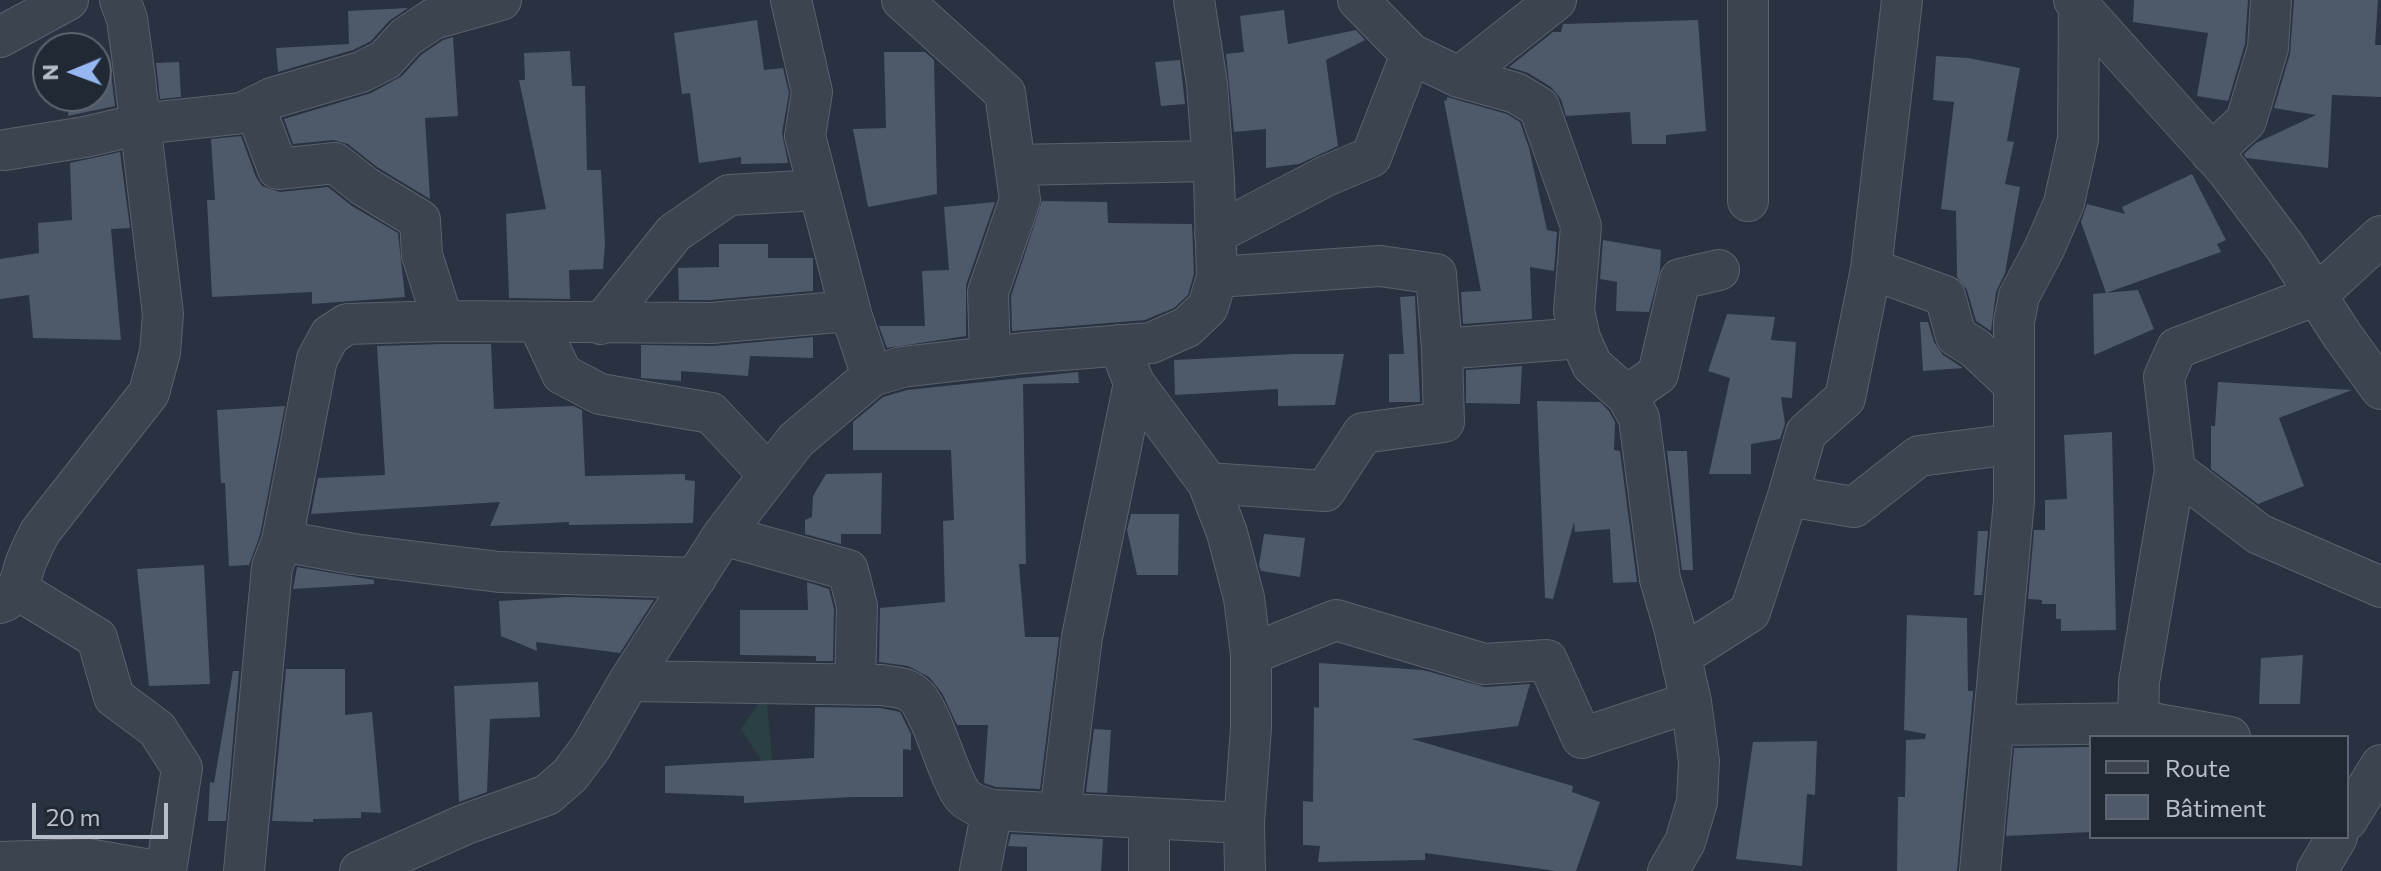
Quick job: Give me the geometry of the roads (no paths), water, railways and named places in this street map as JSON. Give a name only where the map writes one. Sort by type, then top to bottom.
[{"type":"street","points":[[0,37],[68,0]]},
{"type":"street","points":[[120,0],[131,43],[163,314],[160,352],[149,393],[40,532],[9,597],[97,638],[114,697],[157,729],[182,768],[166,871]]},
{"type":"street","points":[[5,150],[141,124],[242,113],[272,98],[361,72],[385,60],[406,37],[433,19],[501,0]]},
{"type":"street","points":[[791,0],[812,92],[805,136],[852,317],[872,376]]},
{"type":"street","points":[[902,0],[1005,93],[1020,200],[988,292],[990,357]]},
{"type":"street","points":[[360,871],[466,824],[547,795],[570,775],[591,747],[629,681],[723,535],[796,440],[872,376],[902,367],[1151,343],[1187,327],[1208,307],[1217,277],[1212,161],[1207,84],[1194,0]]},
{"type":"street","points":[[1358,0],[1411,54],[1459,77],[1516,93],[1539,107],[1581,226],[1574,311],[1580,338],[1592,365],[1627,396],[1639,418],[1660,579],[1691,702],[1699,761],[1697,802],[1685,842],[1668,871]]},
{"type":"street","points":[[1459,77],[1556,0]]},
{"type":"street","points":[[1748,0],[1748,201]]},
{"type":"street","points":[[1681,656],[1750,612],[1806,433],[1845,398],[1871,269],[1902,0]]},
{"type":"street","points":[[2211,153],[2246,121],[2268,48],[2271,0]]},
{"type":"street","points":[[2076,3],[2211,153],[2285,247],[2381,389]]},
{"type":"street","points":[[1980,871],[2014,501],[2014,322],[2019,296],[2064,203],[2078,139],[2076,3]]},
{"type":"street","points":[[1215,234],[1326,176],[1371,157],[1411,54]]},
{"type":"street","points":[[255,108],[278,169],[335,163],[364,186],[420,220],[422,255],[443,321]]},
{"type":"street","points":[[1015,165],[1212,161]]},
{"type":"street","points":[[601,324],[674,233],[729,195],[819,190]]},
{"type":"street","points":[[2138,723],[2139,682],[2175,470],[2164,377],[2177,348],[2317,295],[2381,236]]},
{"type":"street","points":[[1208,483],[1325,491],[1363,433],[1444,422],[1436,274],[1380,266],[1217,277]]},
{"type":"street","points":[[1871,269],[1945,296],[1956,336],[1975,348],[2012,383]]},
{"type":"street","points":[[1627,396],[1658,374],[1680,279],[1719,270]]},
{"type":"street","points":[[244,871],[272,567],[282,541],[317,359],[330,335],[347,324],[443,321],[711,323],[837,312],[852,317]]},
{"type":"street","points":[[538,323],[562,374],[600,394],[711,413],[769,475]]},
{"type":"street","points":[[1442,349],[1580,338]]},
{"type":"street","points":[[1119,345],[1134,383],[1208,483],[1227,533],[1244,598],[1251,654],[1245,871]]},
{"type":"street","points":[[1060,813],[1082,637],[1134,383]]},
{"type":"street","points":[[1788,496],[1854,507],[1919,456],[2013,444]]},
{"type":"street","points":[[2175,470],[2259,534],[2381,587]]},
{"type":"street","points":[[723,535],[848,570],[857,606],[855,685]]},
{"type":"street","points":[[282,541],[353,554],[499,572],[696,578]]},
{"type":"street","points":[[1251,654],[1336,620],[1484,664],[1547,660],[1582,738],[1691,702]]},
{"type":"street","points":[[629,681],[882,685],[908,690],[917,696],[942,744],[957,787],[976,806],[992,810],[1244,823]]},
{"type":"street","points":[[1994,725],[2152,723],[2219,735]]},
{"type":"street","points":[[2349,816],[2381,765]]},
{"type":"street","points":[[980,871],[992,810]]},
{"type":"street","points":[[1149,818],[1149,871]]},
{"type":"street","points":[[0,862],[88,859],[156,871]]}]
